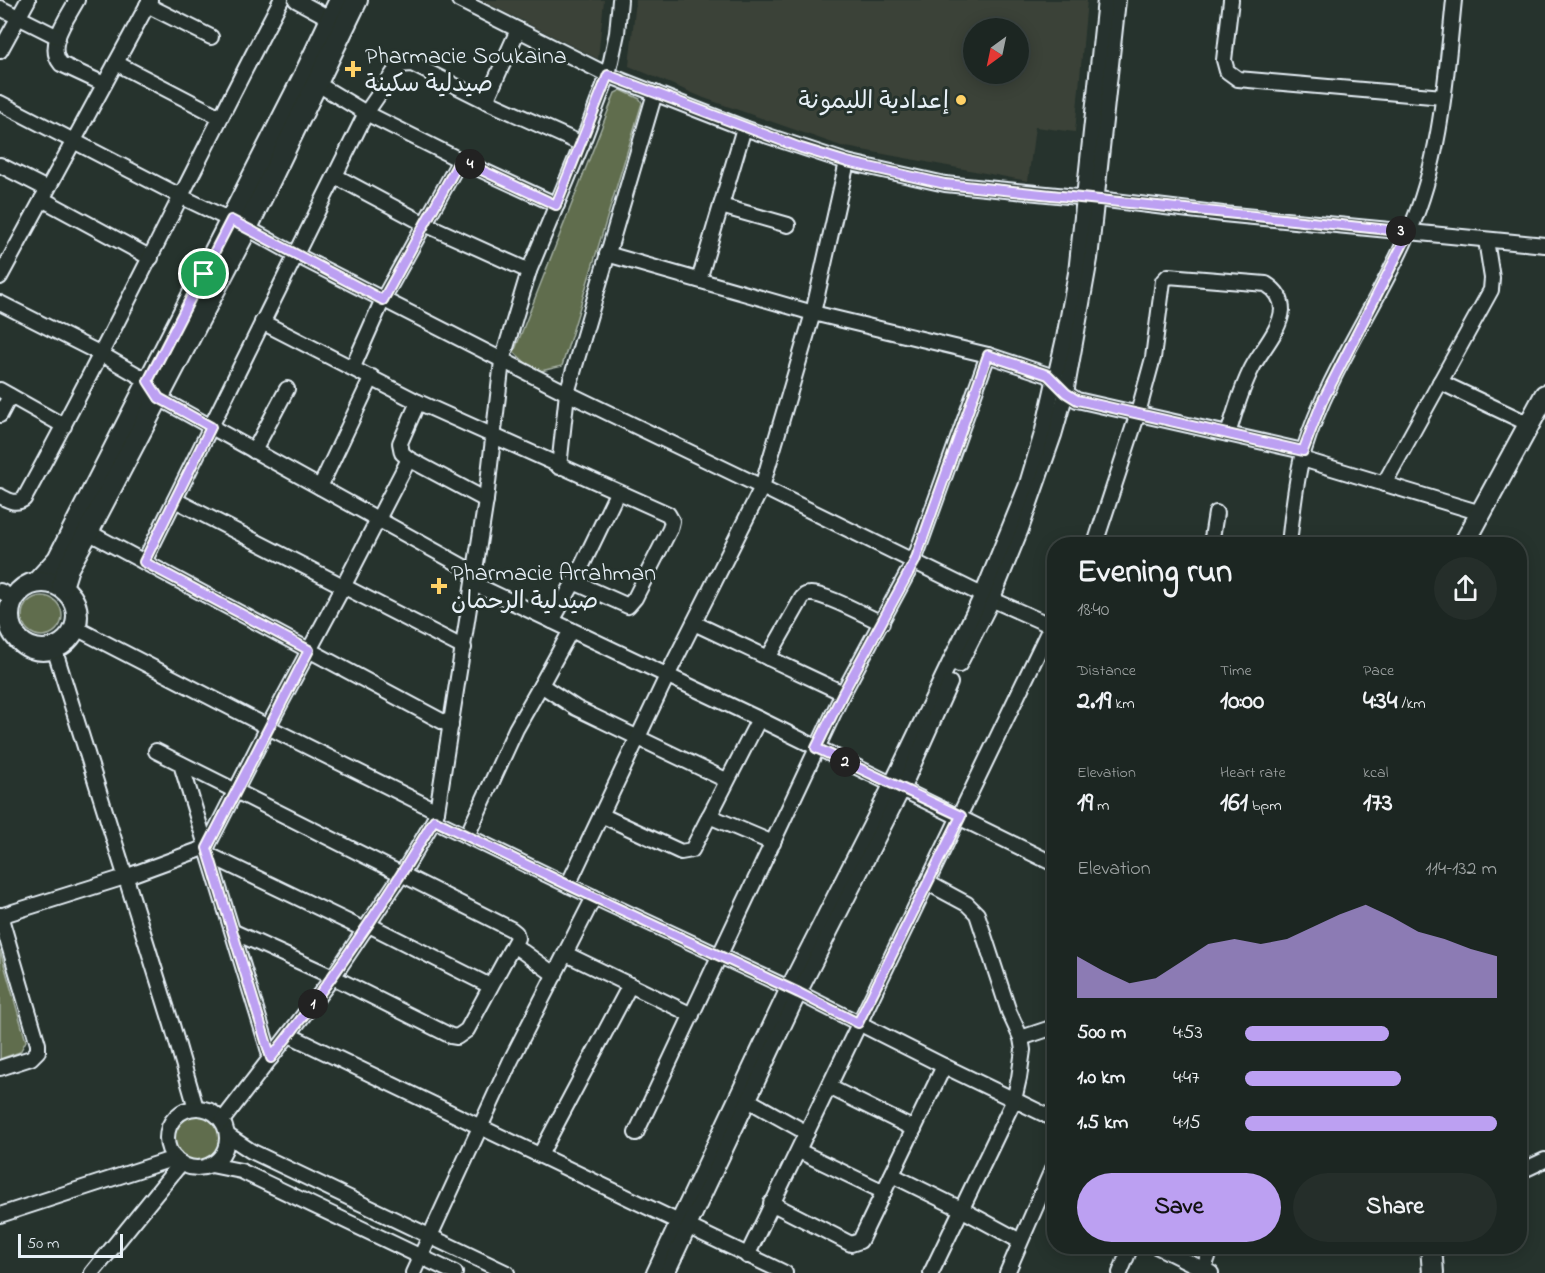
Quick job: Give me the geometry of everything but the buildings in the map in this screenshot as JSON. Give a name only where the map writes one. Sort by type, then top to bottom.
[{"type":"street","points":[[0,51],[28,0]]},
{"type":"street","points":[[77,0],[58,37],[55,54],[61,64],[104,84]]},
{"type":"street","points":[[0,496],[12,502],[24,499],[102,354],[281,0]]},
{"type":"street","points":[[296,0],[331,19]]},
{"type":"street","points":[[311,80],[331,19],[340,0]]},
{"type":"street","points":[[62,587],[68,568],[88,532],[154,390],[311,80],[357,0]]},
{"type":"street","points":[[459,0],[608,75],[744,128],[847,162],[945,184],[1092,198],[1222,214],[1545,245]]},
{"type":"street","points":[[222,1121],[333,977],[402,874],[436,815],[486,500],[502,361],[529,271],[608,75],[617,33],[620,0]]},
{"type":"street","points":[[667,1273],[684,1224],[794,990],[960,663],[1037,487],[1066,393],[1084,298],[1105,0]]},
{"type":"street","points":[[987,598],[1026,487],[1043,430],[1070,312],[1092,198],[1118,0]]},
{"type":"street","points":[[1231,0],[1224,60],[1227,71],[1238,79],[1443,97]]},
{"type":"street","points":[[1290,537],[1302,455],[1322,402],[1409,232],[1435,149],[1454,0]]},
{"type":"street","points":[[0,277],[149,2],[211,37]]},
{"type":"street","points":[[0,8],[58,37]]},
{"type":"street","points":[[486,101],[518,30]]},
{"type":"street","points":[[116,63],[220,117]]},
{"type":"street","points":[[144,562],[366,113],[399,65],[412,64],[486,101],[582,144]]},
{"type":"street","points":[[311,80],[366,113],[556,205]]},
{"type":"street","points":[[559,466],[567,393],[655,93]]},
{"type":"street","points":[[0,103],[502,361],[987,598],[1047,623]]},
{"type":"street","points":[[699,280],[744,128]]},
{"type":"street","points":[[353,367],[383,300],[460,160]]},
{"type":"street","points":[[568,885],[667,676],[762,487],[813,313],[847,162]]},
{"type":"street","points":[[0,165],[151,258]]},
{"type":"street","points":[[335,176],[425,224],[529,271]]},
{"type":"street","points":[[721,206],[788,225]]},
{"type":"street","points":[[1384,484],[1491,290],[1492,278],[1486,240]]},
{"type":"street","points":[[607,254],[813,313],[988,355],[1031,368],[1054,379],[1066,393],[1077,400],[1228,434],[1302,455],[1384,484],[1481,513]]},
{"type":"street","points":[[1097,537],[1138,413],[1153,358],[1164,278],[1174,276],[1266,284],[1280,297],[1282,310],[1278,324],[1244,384],[1228,434]]},
{"type":"street","points":[[0,303],[102,354],[211,427],[378,519],[474,578],[552,621],[961,816],[1047,860]]},
{"type":"street","points":[[262,322],[492,437],[668,514],[672,520],[670,529],[635,598],[628,606],[574,582]]},
{"type":"street","points":[[636,1133],[721,956],[816,748],[843,693],[915,561],[988,355]]},
{"type":"street","points":[[320,487],[372,377]]},
{"type":"street","points":[[1440,382],[1529,424]]},
{"type":"street","points":[[254,451],[287,389]]},
{"type":"street","points":[[38,581],[58,559],[154,390]]},
{"type":"street","points":[[0,415],[5,393],[64,426]]},
{"type":"street","points":[[1468,537],[1545,395]]},
{"type":"street","points":[[418,402],[400,443],[402,453],[409,459],[486,500]]},
{"type":"street","points":[[208,851],[268,727],[409,459]]},
{"type":"street","points":[[552,621],[574,582],[617,493]]},
{"type":"street","points":[[175,500],[464,648]]},
{"type":"street","points":[[1212,537],[1216,513]]},
{"type":"street","points":[[88,532],[451,726]]},
{"type":"street","points":[[38,581],[46,581],[62,587],[76,605],[78,616],[76,628],[67,640],[54,648],[44,650],[24,644],[5,630],[9,618],[7,594],[38,581]]},
{"type":"street","points":[[768,658],[806,594],[823,596],[882,623]]},
{"type":"street","points":[[694,623],[843,693]]},
{"type":"street","points":[[76,628],[436,815],[467,836],[794,990],[1047,1116]]},
{"type":"street","points":[[467,836],[516,729],[571,630]]},
{"type":"street","points":[[747,1256],[858,1023],[1047,638]]},
{"type":"street","points":[[54,648],[196,1108]]},
{"type":"street","points":[[541,685],[576,708],[726,780]]},
{"type":"street","points":[[601,815],[686,852],[696,845],[726,780],[759,719]]},
{"type":"street","points":[[156,752],[511,929],[516,933],[517,938],[515,946],[490,986],[467,1030],[457,1036],[451,1036],[333,977],[234,932]]},
{"type":"street","points":[[181,764],[271,1058]]},
{"type":"street","points":[[709,816],[772,843]]},
{"type":"street","points":[[0,1068],[31,1058],[38,1051],[38,1044],[0,915],[208,851],[490,986]]},
{"type":"street","points":[[928,883],[967,904],[977,914],[1009,1012],[1021,1038],[1023,1050],[1014,1100],[931,1273]]},
{"type":"street","points":[[413,1273],[511,1060],[594,897]]},
{"type":"street","points":[[515,946],[555,975]]},
{"type":"street","points":[[566,954],[692,1015]]},
{"type":"street","points":[[540,1155],[630,985]]},
{"type":"street","points":[[654,1273],[684,1224],[748,1100],[794,990]]},
{"type":"street","points":[[1021,1038],[1047,1029]]},
{"type":"street","points":[[289,1035],[481,1125],[785,1273]]},
{"type":"street","points":[[771,1203],[851,1244],[857,1243],[864,1237],[944,1066]]},
{"type":"street","points":[[829,1088],[914,1129]]},
{"type":"street","points":[[748,1100],[807,1133]]},
{"type":"street","points":[[196,1108],[206,1110],[215,1114],[222,1121],[227,1135],[224,1153],[211,1165],[201,1168],[190,1167],[178,1161],[170,1150],[168,1131],[178,1115],[186,1110],[196,1108]]},
{"type":"street","points":[[227,1135],[251,1151],[507,1273]]},
{"type":"street","points":[[799,1151],[884,1192]]},
{"type":"street","points":[[1527,1168],[1545,1160]]},
{"type":"street","points":[[0,1215],[178,1161]]},
{"type":"street","points":[[92,1273],[178,1161]]},
{"type":"street","points":[[211,1165],[241,1172],[455,1273]]},
{"type":"street","points":[[892,1175],[1020,1241]]},
{"type":"street","points":[[1007,1273],[1020,1241],[1047,1197]]},
{"type":"street","points":[[1120,1273],[1128,1254]]},
{"type":"street","points":[[1171,1254],[1206,1272],[1210,1254]]},
{"type":"street","points":[[1432,1254],[1433,1273]]},
{"type":"shaded area","points":[[481,0],[604,0],[598,59]]},
{"type":"shaded area","points":[[636,0],[1087,0],[1075,132],[1035,127],[1028,181],[841,146],[704,98],[629,66]]},
{"type":"green space","points":[[621,90],[640,99],[642,103],[562,366],[541,371],[529,366],[514,352],[615,93]]},
{"type":"green space","points":[[42,596],[50,597],[56,602],[61,608],[61,624],[56,630],[50,635],[42,636],[34,635],[28,630],[23,624],[22,616],[23,608],[28,602],[34,597]]},
{"type":"green space","points":[[0,950],[26,1041],[20,1052],[0,1059]]},
{"type":"green space","points":[[196,1111],[206,1113],[215,1119],[221,1128],[223,1138],[221,1148],[215,1157],[206,1163],[196,1165],[186,1163],[177,1157],[171,1148],[169,1138],[171,1128],[177,1119],[186,1113]]},
{"type":"place","name":"Pharmacie Soukaina صيدلية سكينة","points":[[353,69]]},
{"type":"place","name":"إعدادية الليمونة","points":[[961,100]]},
{"type":"place","name":"Pharmacie Arrahman صيدلية الرحمان","points":[[439,586]]},
{"type":"route","points":[[608,75],[801,148],[847,162],[945,184],[1409,232],[1322,402],[1303,451],[1077,400],[1066,393],[1048,375],[988,355],[915,561],[843,693],[816,748],[961,816],[858,1023],[434,820],[402,874],[333,977],[271,1058],[207,848],[309,650],[144,562],[211,427],[159,398],[148,381],[204,274],[231,220],[383,300],[460,160],[556,205],[608,75]]}]
